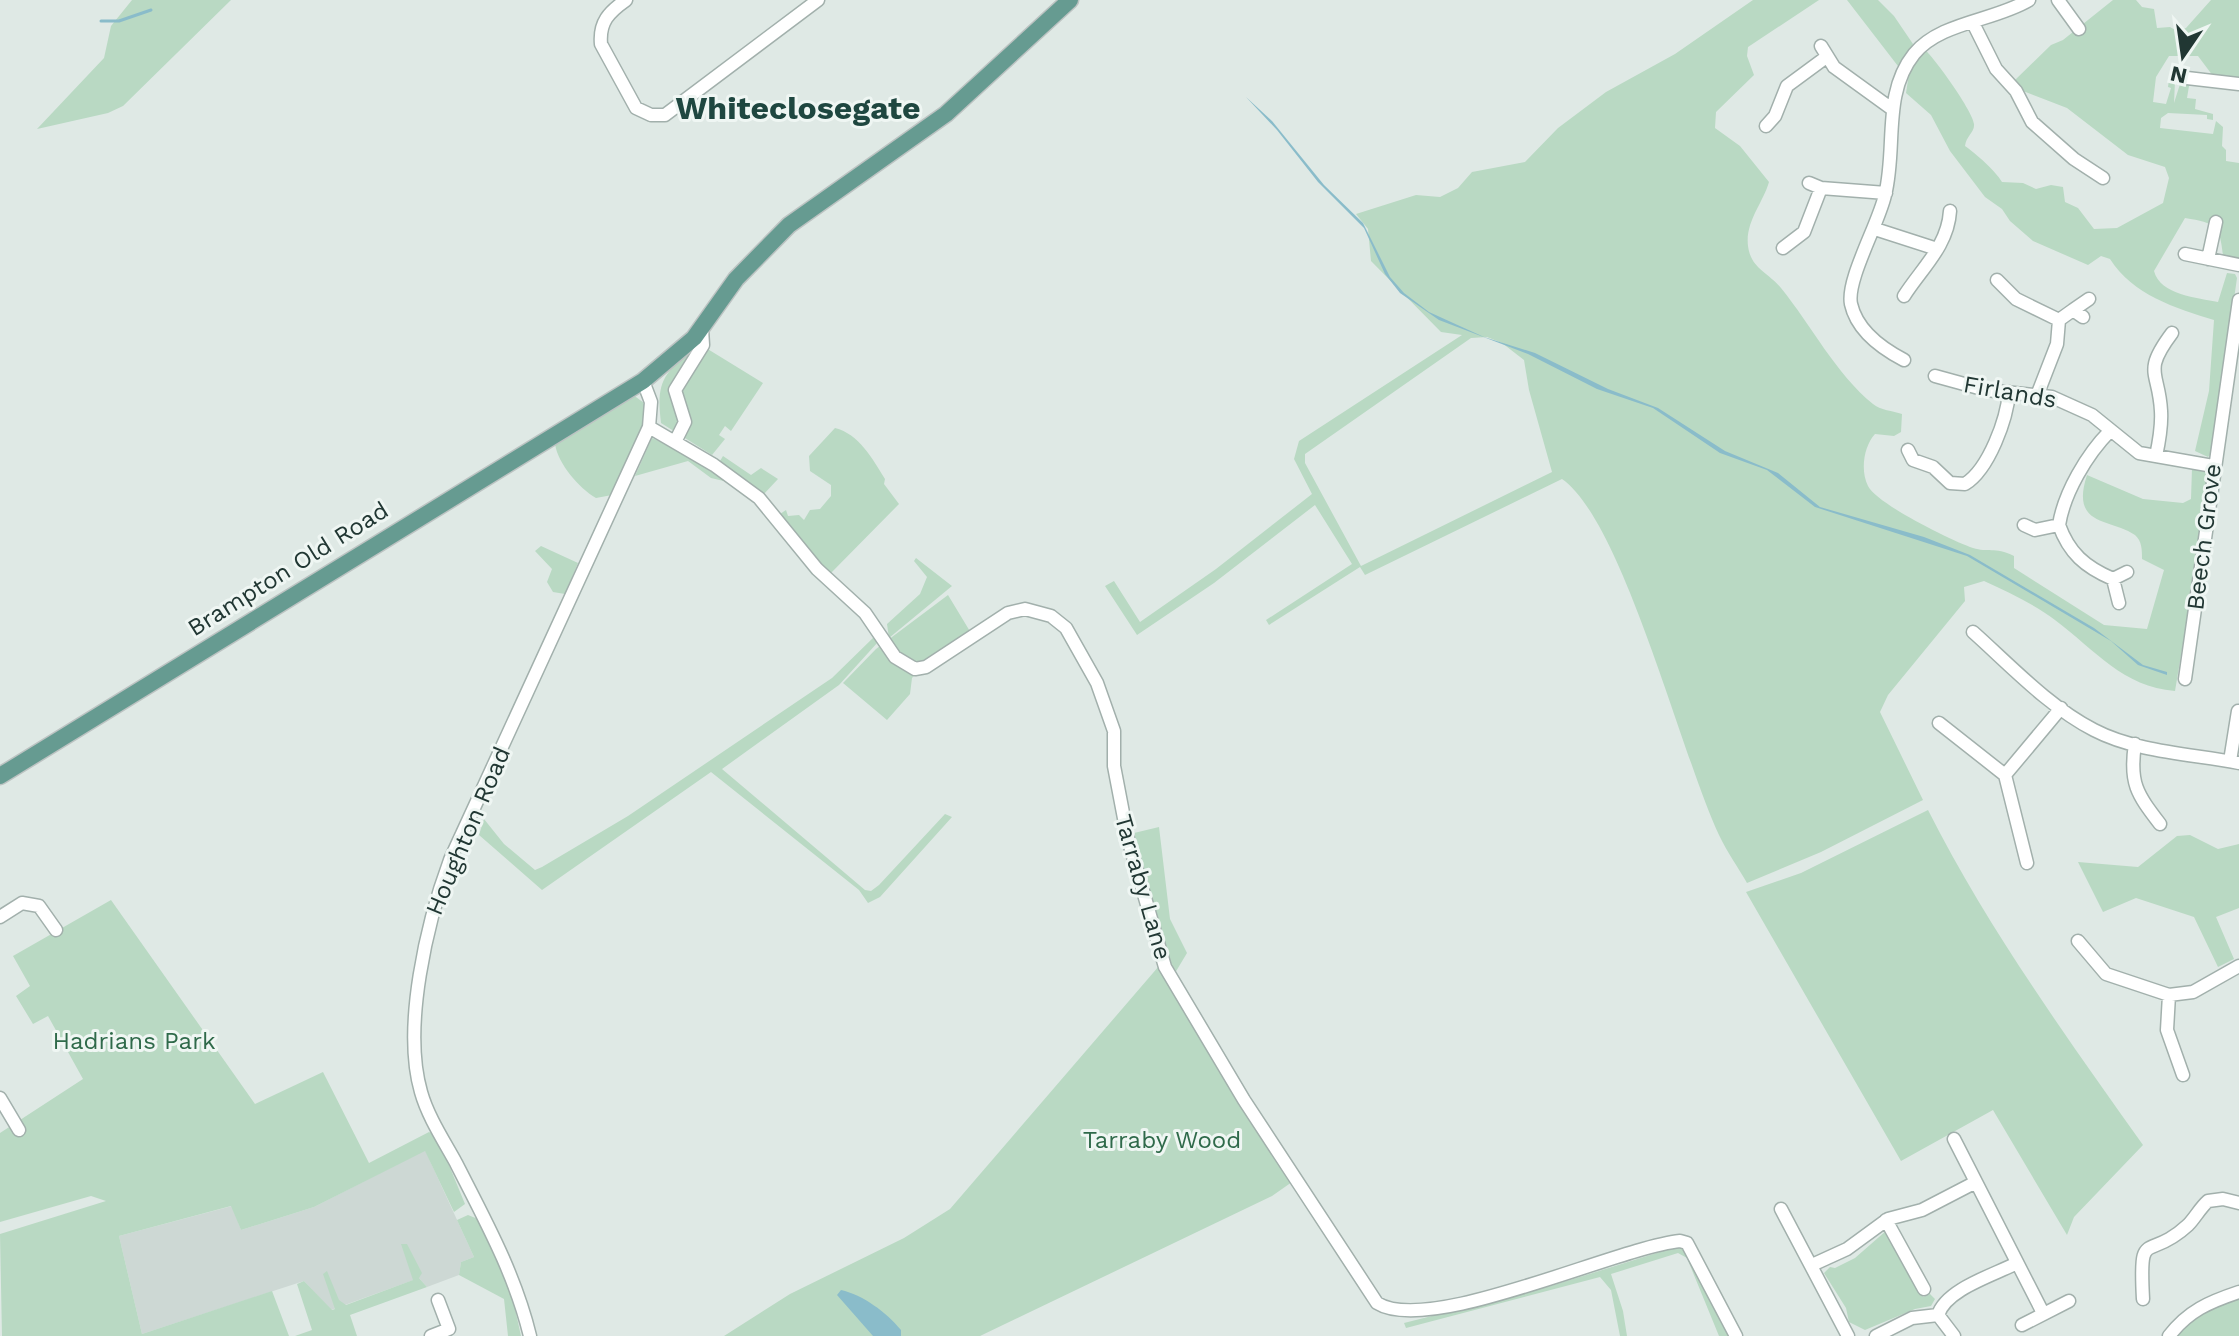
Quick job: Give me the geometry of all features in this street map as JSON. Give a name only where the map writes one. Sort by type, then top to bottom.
[{"type":"main road","points":[[643,381],[669,362],[702,329],[736,279],[789,225],[946,114],[1070,0]]},
{"type":"main road","name":"Brampton Old Road","points":[[0,776],[643,381]]},
{"type":"street","points":[[626,0],[608,12],[600,35],[601,44],[636,108],[658,116],[665,115],[818,0]]},
{"type":"street","points":[[1904,360],[1872,340],[1859,324],[1851,304],[1852,283],[1875,229],[1886,193],[1892,159],[1892,109],[1897,87],[1916,51],[1945,32],[2029,0]]},
{"type":"street","points":[[2058,0],[2079,29]]},
{"type":"street","points":[[1973,23],[1996,69],[2016,91],[2032,122],[2074,159],[2103,178]]},
{"type":"street","points":[[1763,127],[1775,116],[1787,86],[1823,52],[1892,109]]},
{"type":"street","points":[[2187,78],[2239,84]]},
{"type":"street","points":[[1783,248],[1804,232],[1815,186],[1886,193]]},
{"type":"street","points":[[1904,296],[1929,265],[1950,211]]},
{"type":"street","points":[[2208,259],[2216,222]]},
{"type":"street","points":[[1875,229],[1937,249]]},
{"type":"street","points":[[2185,254],[2239,265]]},
{"type":"street","points":[[1997,280],[2016,299],[2059,320],[2078,314],[2089,299]]},
{"type":"street","name":"Beech Grove","points":[[2185,679],[2238,307]]},
{"type":"street","points":[[2038,393],[2057,344],[2059,320]]},
{"type":"street","points":[[675,442],[685,422],[675,390],[703,345],[702,329]]},
{"type":"street","points":[[2156,456],[2161,408],[2152,376],[2154,363],[2172,333]]},
{"type":"street","name":"Firlands","points":[[1935,376],[1960,385],[2038,393],[2080,409],[2139,453],[2213,466]]},
{"type":"street","name":"Houghton Road","points":[[530,1336],[522,1303],[499,1247],[421,1094],[416,1057],[422,956],[435,901],[450,860],[649,427],[651,402],[643,381]]},
{"type":"street","points":[[1908,450],[1919,463],[1933,467],[1950,483],[1958,485],[1970,481],[2002,430],[2009,392]]},
{"type":"street","name":"Tarraby Lane","points":[[649,427],[759,498],[817,569],[865,613],[887,648],[905,665],[915,669],[926,667],[1008,613],[1018,610],[1051,616],[1066,628],[1111,716],[1118,793],[1165,967],[1244,1100],[1377,1303],[1406,1314],[1448,1307],[1680,1241],[1687,1243],[1736,1336]]},
{"type":"street","points":[[2110,431],[2088,458],[2063,507],[2059,525],[2070,551],[2113,579],[2119,603]]},
{"type":"street","points":[[1909,474],[1919,463]]},
{"type":"street","points":[[2024,525],[2035,530],[2059,525]]},
{"type":"street","points":[[2113,579],[2127,572]]},
{"type":"street","points":[[1973,632],[2061,708],[2094,730],[2135,744],[2235,762],[2238,711]]},
{"type":"street","points":[[2005,775],[2061,708]]},
{"type":"street","points":[[1939,723],[2005,775],[2027,863]]},
{"type":"street","points":[[2135,744],[2131,773],[2134,783],[2160,824]]},
{"type":"street","points":[[0,917],[22,903],[39,906],[56,930]]},
{"type":"street","points":[[2078,941],[2106,974],[2169,995],[2188,994],[2239,966]]},
{"type":"street","points":[[2169,995],[2167,1030],[2183,1075]]},
{"type":"street","points":[[0,1098],[19,1130]]},
{"type":"street","points":[[1954,1139],[2043,1313]]},
{"type":"street","points":[[1812,1265],[1847,1249],[1886,1220],[1922,1210],[1976,1182]]},
{"type":"street","points":[[2142,1300],[2141,1257],[2146,1248],[2190,1224],[2208,1201],[2223,1199],[2239,1203]]},
{"type":"street","points":[[1781,1209],[1848,1336]]},
{"type":"street","points":[[1886,1220],[1924,1289]]},
{"type":"street","points":[[1938,1315],[1942,1304],[1953,1296],[2017,1263]]},
{"type":"street","points":[[2169,1336],[2184,1317],[2205,1303],[2239,1292]]},
{"type":"street","points":[[431,1336],[449,1329],[438,1300]]},
{"type":"street","points":[[2022,1325],[2069,1301]]},
{"type":"street","points":[[1876,1336],[1912,1318],[1938,1315]]},
{"type":"street","points":[[1938,1315],[1954,1336]]},
{"type":"shaded area","points":[[425,1150],[474,1257],[461,1262],[459,1275],[427,1287],[419,1278],[331,1310],[304,1281],[142,1334],[119,1236],[232,1206],[241,1230],[314,1207]]},
{"type":"green space","points":[[132,0],[231,0],[123,106],[108,113],[37,129],[104,58],[111,26]]},
{"type":"green space","points":[[1753,0],[1819,0],[1748,47],[1747,56],[1754,75],[1716,112],[1715,128],[1740,146],[1769,182],[1749,229],[1748,246],[1753,260],[1781,288],[1860,392],[1876,406],[1902,414],[1901,432],[1894,436],[1875,434],[1868,445],[1864,473],[1874,494],[1916,521],[1963,544],[2014,556],[2014,568],[2104,625],[2147,629],[2164,570],[2142,559],[2142,549],[2135,535],[2088,512],[2083,492],[2087,475],[2143,499],[2183,503],[2191,499],[2192,468],[2198,463],[2207,466],[2211,475],[2175,691],[2157,688],[2125,675],[2047,614],[2011,594],[1984,581],[1964,587],[1965,601],[1888,695],[1880,712],[1923,800],[1821,852],[1747,883],[1722,841],[1704,799],[1650,644],[1607,541],[1585,503],[1562,479],[1365,575],[1360,567],[1269,625],[1266,620],[1352,564],[1315,505],[1214,583],[1137,635],[1105,586],[1114,581],[1140,622],[1216,569],[1312,494],[1294,459],[1299,441],[1462,335],[1441,332],[1371,261],[1368,229],[1356,214],[1416,195],[1440,197],[1458,188],[1472,172],[1525,162],[1558,128],[1606,92],[1675,54]],"holes":[[[1487,337],[1502,343],[1524,360],[1529,390],[1552,472],[1361,566],[1305,463],[1305,454],[1471,338]]]},
{"type":"green space","points":[[1847,0],[1878,0],[1894,16],[1913,44],[1901,70]]},
{"type":"green space","points":[[2113,0],[2136,0],[2142,7],[2154,9],[2157,28],[2170,27],[2177,31],[2186,28],[2211,0],[2239,0],[2239,80],[2213,76],[2198,56],[2169,56],[2156,77],[2153,102],[2166,104],[2171,88],[2168,87],[2169,80],[2175,81],[2174,103],[2181,81],[2196,84],[2189,86],[2187,98],[2196,99],[2195,109],[2213,114],[2213,120],[2207,119],[2207,115],[2168,113],[2161,118],[2160,128],[2213,134],[2216,121],[2223,127],[2222,146],[2226,150],[2226,161],[2239,163],[2239,259],[2223,256],[2218,232],[2210,224],[2185,218],[2154,271],[2158,279],[2172,290],[2218,302],[2227,273],[2235,274],[2237,278],[2212,453],[2208,457],[2195,451],[2209,391],[2214,320],[2170,305],[2143,291],[2130,282],[2110,259],[2101,256],[2088,265],[2033,241],[2010,221],[2002,209],[1985,197],[1950,151],[1931,115],[1906,93],[1910,67],[1925,50],[1953,86],[1972,118],[1974,127],[1965,146],[2002,182],[2023,183],[2036,189],[2051,185],[2063,187],[2065,202],[2078,208],[2094,229],[2117,228],[2163,203],[2169,178],[2165,167],[2128,155],[2067,108],[2023,91],[2015,80],[2051,45],[2063,40]]},
{"type":"green space","points":[[694,348],[706,348],[763,383],[731,431],[725,426],[719,435],[725,439],[712,455],[661,423],[660,398],[664,380]]},
{"type":"green space","points":[[632,394],[644,403],[644,425],[612,495],[596,498],[570,475],[555,444]]},
{"type":"green space","points":[[835,428],[844,431],[864,448],[899,504],[829,575],[780,514],[786,510],[788,516],[799,515],[804,520],[810,510],[820,509],[831,496],[831,485],[810,471],[809,456]]},
{"type":"green space","points":[[652,438],[690,455],[732,483],[711,478],[688,461],[635,476]]},
{"type":"green space","points":[[723,456],[751,475],[761,468],[778,479],[763,495],[720,461]]},
{"type":"green space","points":[[541,546],[578,563],[565,594],[553,592],[547,582],[552,569],[535,551]]},
{"type":"green space","points":[[916,558],[952,586],[889,638],[887,624],[920,594],[927,577],[914,561]]},
{"type":"green space","points":[[948,595],[971,633],[922,667],[912,678],[910,694],[887,720],[843,683],[876,649]]},
{"type":"green space","points":[[875,636],[878,642],[839,685],[722,769],[865,890],[871,891],[879,885],[945,814],[952,817],[880,897],[868,903],[859,890],[711,772],[542,890],[479,835],[484,819],[504,844],[535,870],[542,867],[628,816],[832,678]]},
{"type":"green space","points":[[1928,810],[2002,939],[2143,1145],[2074,1217],[2067,1235],[1993,1110],[1901,1161],[1746,892],[1801,873]]},
{"type":"green space","points":[[1159,827],[1170,919],[1187,953],[1175,973],[1162,948],[1134,833]]},
{"type":"green space","points":[[2190,835],[2218,849],[2239,844],[2239,908],[2216,917],[2234,959],[2218,967],[2194,917],[2136,898],[2103,912],[2078,862],[2138,867],[2177,836]]},
{"type":"green space","name":"Hadrians Park","points":[[111,900],[255,1104],[323,1072],[369,1163],[429,1132],[437,1136],[465,1204],[454,1212],[425,1151],[314,1207],[241,1230],[231,1206],[119,1236],[142,1334],[272,1291],[289,1336],[2,1336],[0,1234],[106,1201],[91,1196],[0,1222],[0,1133],[83,1079],[48,1016],[33,1024],[16,996],[30,986],[13,956]]},
{"type":"green space","name":"Tarraby Wood","points":[[1159,966],[1292,1182],[1272,1196],[980,1336],[724,1336],[790,1294],[904,1238],[950,1209]]},
{"type":"green space","points":[[468,1215],[478,1219],[506,1268],[521,1336],[508,1336],[504,1299],[459,1275],[461,1262],[474,1257],[457,1220]]},
{"type":"green space","points":[[1887,1230],[1923,1297],[1930,1294],[1935,1299],[1931,1306],[1915,1309],[1865,1330],[1849,1322],[1846,1308],[1824,1273],[1830,1267],[1835,1268],[1855,1258]]},
{"type":"green space","points":[[401,1244],[407,1244],[422,1273],[419,1278],[427,1287],[350,1315],[357,1336],[295,1336],[312,1330],[297,1284],[304,1281],[332,1310],[335,1309],[323,1274],[327,1271],[339,1300],[346,1305],[413,1280]]},
{"type":"green space","points":[[1679,1246],[1690,1252],[1728,1336],[1719,1336],[1687,1258],[1678,1253],[1611,1274],[1627,1336],[1620,1336],[1611,1290],[1600,1277],[1406,1328],[1404,1323],[1551,1286]]},
{"type":"green space","points":[[2239,1299],[2239,1336],[2177,1336],[2204,1311]]},
{"type":"water","points":[[1246,97],[1272,121],[1324,185],[1363,223],[1390,277],[1404,293],[1429,312],[1484,337],[1535,353],[1608,389],[1658,408],[1725,451],[1778,473],[1820,507],[1924,537],[1970,555],[2094,628],[2143,665],[2167,672],[2167,675],[2138,665],[2111,641],[1967,556],[1815,507],[1767,470],[1720,453],[1653,408],[1597,389],[1528,354],[1439,320],[1400,293],[1385,274],[1364,228],[1318,182]]},
{"type":"water","points":[[841,1290],[866,1300],[881,1311],[901,1330],[901,1336],[873,1336],[837,1295]]},
{"type":"waterway","points":[[101,21],[119,21],[151,10]]},
{"type":"district","name":"Whiteclosegate","points":[[798,108]]}]
